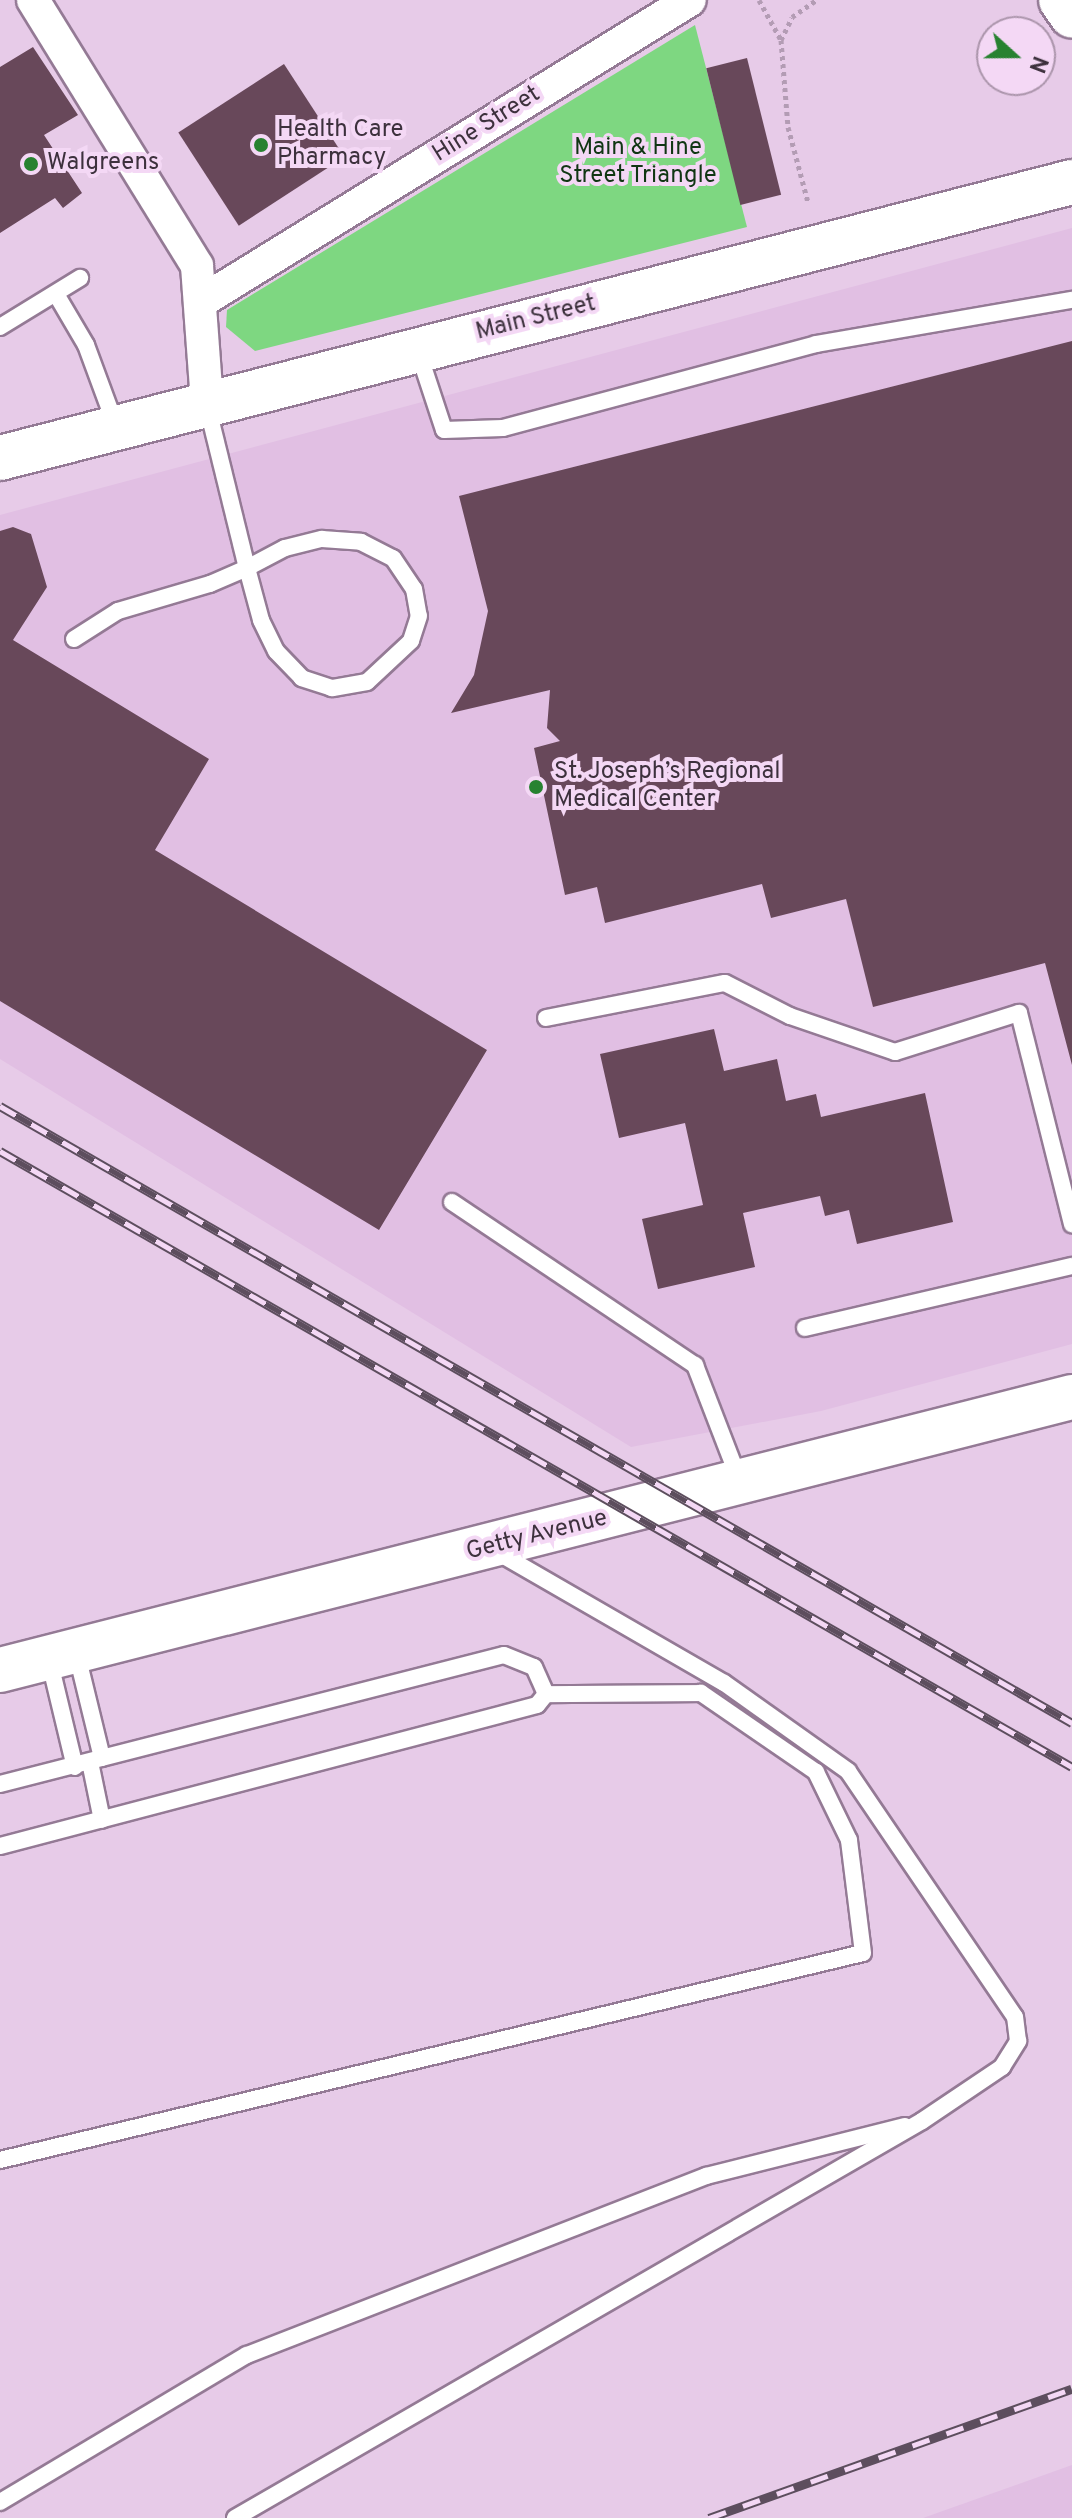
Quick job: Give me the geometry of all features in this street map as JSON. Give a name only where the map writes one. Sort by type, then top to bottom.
[{"type":"main road","points":[[1061,0],[1072,16]]},
{"type":"main road","name":"Main Street","points":[[0,458],[1072,182]]},
{"type":"main road","name":"Getty Avenue","points":[[1,1667],[741,1485],[1072,1397]]},
{"type":"street","points":[[33,0],[186,244],[202,301],[207,403]]},
{"type":"street","name":"Hine Street","points":[[202,301],[690,0]]},
{"type":"lane","points":[[0,327],[80,278]]},
{"type":"lane","points":[[56,294],[86,345],[117,427]]},
{"type":"lane","points":[[417,349],[444,430],[503,428],[816,344],[1072,300]]},
{"type":"lane","points":[[74,639],[118,611],[247,568],[285,548],[322,539],[361,542],[393,558],[414,589],[419,616],[411,641],[367,682],[332,688],[302,678],[276,651],[247,568],[207,403]]},
{"type":"lane","points":[[546,1018],[725,983],[790,1016],[895,1052],[1019,1013],[1072,1224]]},
{"type":"lane","points":[[452,1202],[695,1365],[741,1485]]},
{"type":"lane","points":[[805,1328],[1072,1266]]},
{"type":"lane","points":[[235,2518],[922,2121],[1002,2067],[1018,2041],[1015,2017],[848,1771],[724,1683],[489,1548]]},
{"type":"lane","points":[[62,1654],[102,1820]]},
{"type":"lane","points":[[62,1654],[89,1762]]},
{"type":"lane","points":[[0,1784],[504,1655],[534,1667],[546,1694]]},
{"type":"lane","points":[[0,2160],[863,1953],[849,1840],[816,1772],[701,1693],[546,1694]]},
{"type":"lane","points":[[0,1846],[537,1705],[546,1694]]},
{"type":"lane","points":[[0,2502],[247,2355],[706,2176],[922,2121]]},
{"type":"path","points":[[759,0],[781,40],[788,127],[808,202]]},
{"type":"path","points":[[781,40],[792,17],[816,0]]},
{"type":"shaded area","name":"St. Joseph’s Regional Medical Center","points":[[1072,228],[1072,1344],[821,1411],[631,1447],[0,1059],[0,515]]},
{"type":"shaded area","points":[[1072,2465],[1072,2518],[923,2518]]},
{"type":"green space","name":"Main & Hine Street Triangle","points":[[695,25],[747,227],[255,351],[226,327],[227,310]]},
{"type":"building","name":"Walgreens","points":[[33,47],[78,115],[44,135],[82,193],[63,208],[55,198],[0,233],[0,67]]},
{"type":"building","points":[[747,58],[781,195],[740,205],[706,68]]},
{"type":"building","name":"Health Care Pharmacy","points":[[284,64],[344,157],[239,226],[178,133]]},
{"type":"building","points":[[1072,341],[1072,1065],[1045,963],[873,1007],[846,899],[771,918],[762,884],[605,923],[597,887],[565,895],[534,748],[560,741],[547,728],[550,690],[451,713],[474,675],[488,611],[459,496]]},
{"type":"building","points":[[13,527],[31,534],[47,587],[13,640],[209,759],[155,850],[487,1050],[379,1230],[0,1001],[0,531]]},
{"type":"building","points":[[714,1029],[724,1071],[777,1059],[786,1101],[816,1094],[821,1117],[925,1093],[953,1222],[857,1244],[849,1210],[825,1216],[820,1196],[743,1213],[755,1267],[658,1289],[642,1219],[703,1205],[685,1123],[619,1138],[600,1054]]},
{"type":"railway","points":[[0,1106],[1072,1723]]},
{"type":"railway","points":[[0,1151],[1072,1767]]},
{"type":"railway","points":[[709,2518],[1072,2389]]},
{"type":"place","name":"Health Care Pharmacy","points":[[261,145]]},
{"type":"place","name":"Walgreens","points":[[31,164]]},
{"type":"place","name":"St. Joseph’s Regional Medical Center","points":[[536,787]]}]
